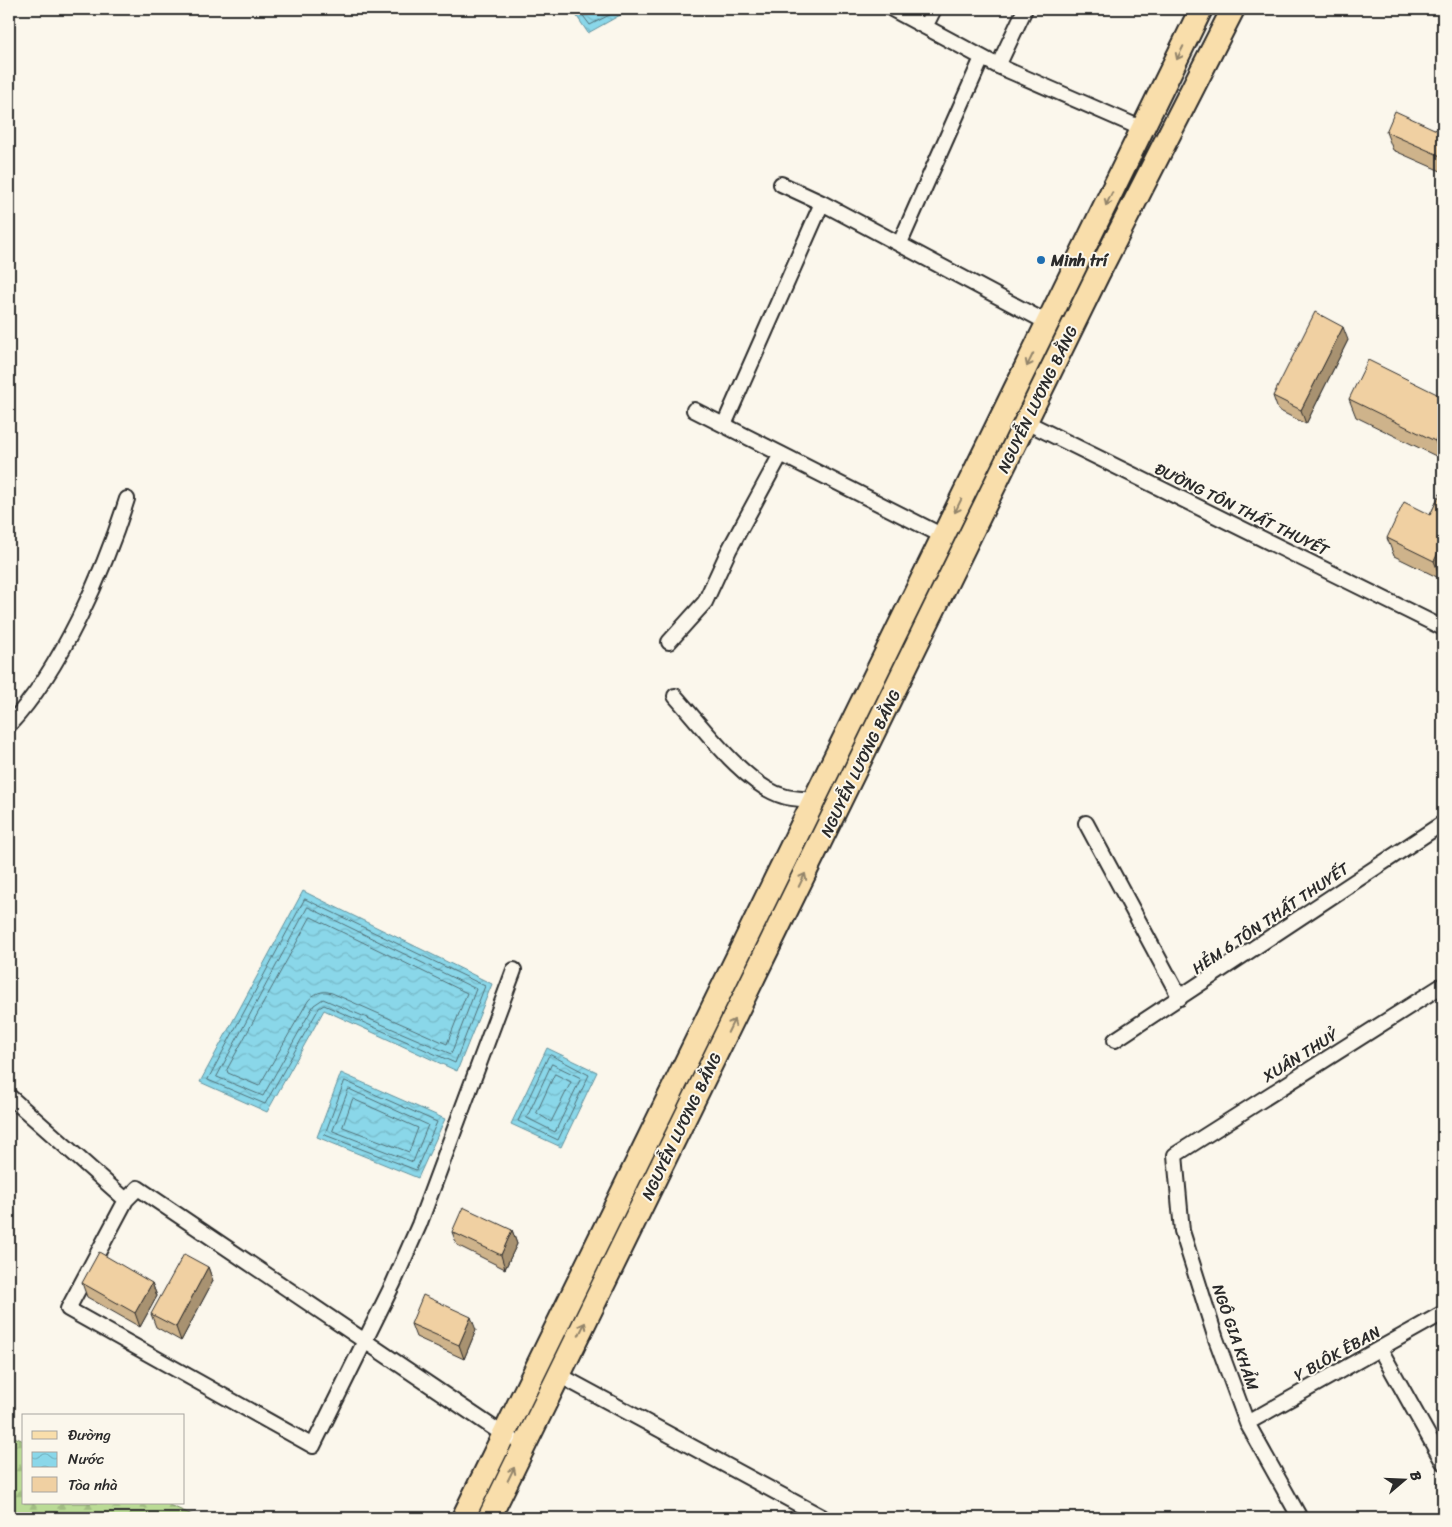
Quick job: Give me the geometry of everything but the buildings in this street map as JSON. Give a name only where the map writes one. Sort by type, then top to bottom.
[{"type":"main road","name":"NGUYỄN LƯƠNG BẰNG","points":[[463,1518],[1202,9]]},
{"type":"main road","name":"NGUYỄN LƯƠNG BẰNG","points":[[489,1518],[1098,274],[1233,9]]},
{"type":"main road","points":[[1077,263],[1098,274]]},
{"type":"street","points":[[892,9],[998,66],[1143,128]]},
{"type":"street","points":[[925,27],[934,9]]},
{"type":"street","points":[[998,66],[1025,9]]},
{"type":"street","points":[[900,243],[982,58]]},
{"type":"street","points":[[780,184],[900,243],[1048,323]]},
{"type":"street","points":[[724,425],[822,203]]},
{"type":"street","points":[[694,410],[943,536]]},
{"type":"street","name":"ĐƯỜNG TÔN THẤT THUYẾT","points":[[1026,422],[1443,628]]},
{"type":"street","points":[[669,642],[705,602],[729,550],[781,454]]},
{"type":"street","points":[[9,725],[24,708],[78,617],[114,540],[127,499]]},
{"type":"street","points":[[675,696],[734,761],[762,786],[783,796],[814,800]]},
{"type":"street","points":[[1086,823],[1180,998]]},
{"type":"street","name":"HẺM 6 TÔN THẤT THUYẾT","points":[[1115,1040],[1443,823]]},
{"type":"street","points":[[514,970],[419,1225],[366,1342],[313,1446],[68,1310],[126,1200],[138,1188],[366,1342],[504,1434],[525,1445]]},
{"type":"street","name":"XUÂN THUỶ","points":[[1175,1155],[1443,985]]},
{"type":"street","points":[[9,1096],[126,1200]]},
{"type":"street","name":"NGÔ GIA KHẢM","points":[[1175,1155],[1182,1231],[1216,1339],[1247,1423],[1300,1518]]},
{"type":"street","name":"Y BLÔK ÊBAN","points":[[1247,1423],[1443,1313]]},
{"type":"street","points":[[1380,1348],[1443,1462]]},
{"type":"street","points":[[559,1375],[822,1517]]},
{"type":"green space","points":[[9,1435],[22,1440],[22,1504],[167,1504],[199,1518],[9,1518]]},
{"type":"water","points":[[572,9],[631,9],[588,33]]},
{"type":"water","points":[[303,891],[492,984],[457,1071],[324,1010],[267,1112],[200,1082]]},
{"type":"water","points":[[547,1048],[597,1072],[561,1147],[511,1124]]},
{"type":"water","points":[[341,1073],[445,1119],[418,1178],[317,1137]]},
{"type":"place","name":"Minh trí","points":[[1041,260]]}]
